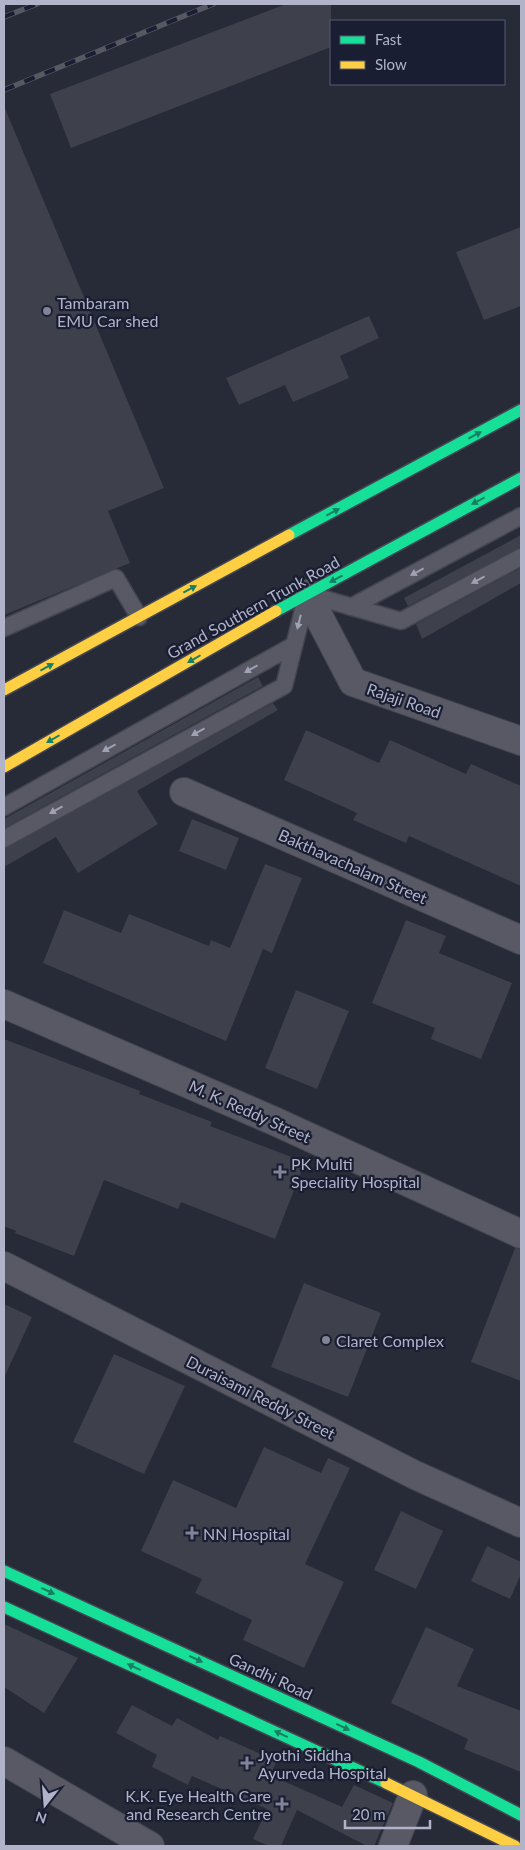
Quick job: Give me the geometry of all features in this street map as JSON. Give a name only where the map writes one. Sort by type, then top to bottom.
[{"type":"main road","points":[[4,690],[521,410]]},
{"type":"main road","name":"Grand Southern Trunk Road","points":[[4,767],[307,594],[521,478]]},
{"type":"main road","name":"Gandhi Road","points":[[4,1571],[419,1762],[521,1816]]},
{"type":"main road","points":[[4,1607],[413,1795],[515,1846]]},
{"type":"street","name":"Rajaji Road","points":[[307,594],[353,682],[521,741]]},
{"type":"street","name":"Bakthavachalam Street","points":[[184,792],[521,940]]},
{"type":"street","name":"M. K. Reddy Street","points":[[4,1004],[274,1121],[521,1234]]},
{"type":"street","name":"Duraisami Reddy Street","points":[[4,1266],[415,1475],[521,1522]]},
{"type":"street","points":[[4,1761],[150,1846]]},
{"type":"street","points":[[393,1846],[413,1795]]},
{"type":"lane","points":[[351,607],[521,516]]},
{"type":"lane","points":[[4,839],[284,686],[307,594],[401,621],[521,557]]},
{"type":"lane","points":[[4,628],[116,578],[139,617]]},
{"type":"lane","points":[[4,806],[294,645]]},
{"type":"building","points":[[286,4],[331,4],[330,47],[71,148],[50,94]]},
{"type":"building","name":"Tambaram EMU Car shed","points":[[4,106],[164,488],[108,511],[130,563],[4,615]]},
{"type":"building","points":[[521,227],[521,306],[484,320],[456,252]]},
{"type":"building","points":[[369,316],[379,338],[340,356],[349,378],[293,402],[285,385],[239,405],[226,378]]},
{"type":"building","points":[[521,535],[521,547],[408,606],[404,598]]},
{"type":"building","points":[[521,568],[521,583],[422,639],[416,624]]},
{"type":"building","points":[[258,677],[263,686],[4,828],[4,819]]},
{"type":"building","points":[[273,703],[278,710],[137,791],[158,824],[78,873],[56,837],[4,867],[4,849]]},
{"type":"building","points":[[306,730],[379,763],[390,740],[466,774],[471,764],[521,786],[521,886],[409,836],[406,843],[353,820],[357,813],[284,780]]},
{"type":"building","points":[[192,819],[239,838],[226,870],[179,851]]},
{"type":"building","points":[[265,864],[302,878],[272,953],[263,949],[226,1041],[43,963],[64,910],[121,933],[129,914],[209,946],[211,940],[230,948]]},
{"type":"building","points":[[406,920],[446,936],[439,953],[512,983],[481,1059],[431,1039],[435,1028],[372,1003]]},
{"type":"building","points":[[296,990],[349,1011],[317,1089],[265,1068]]},
{"type":"building","points":[[4,1039],[140,1091],[139,1094],[212,1122],[210,1126],[305,1162],[275,1239],[181,1202],[178,1209],[104,1180],[74,1256],[15,1233],[16,1231],[4,1226]]},
{"type":"building","points":[[515,1248],[521,1249],[521,1381],[471,1362]]},
{"type":"building","name":"Claret Complex","points":[[304,1283],[381,1313],[348,1397],[271,1367]]},
{"type":"building","points":[[4,1304],[32,1317],[4,1378]]},
{"type":"building","points":[[114,1354],[185,1386],[144,1474],[73,1442]]},
{"type":"building","points":[[264,1447],[321,1473],[328,1458],[350,1468],[305,1564],[344,1582],[304,1668],[243,1640],[252,1620],[195,1593],[202,1579],[141,1551],[173,1480],[236,1508]]},
{"type":"building","points":[[401,1511],[443,1531],[416,1589],[374,1570]]},
{"type":"building","points":[[487,1546],[521,1562],[521,1574],[510,1599],[471,1581]]},
{"type":"building","points":[[4,1624],[78,1658],[44,1713],[4,1687]]},
{"type":"building","points":[[426,1627],[474,1649],[457,1686],[521,1711],[521,1772],[464,1749],[468,1739],[391,1703]]},
{"type":"building","points":[[132,1705],[172,1726],[177,1718],[218,1740],[220,1736],[277,1761],[270,1775],[342,1807],[354,1785],[393,1803],[374,1846],[367,1846],[297,1810],[281,1846],[269,1846],[253,1839],[267,1809],[192,1776],[188,1785],[152,1767],[157,1755],[116,1733]]},
{"type":"railway","points":[[4,17],[37,4]]},
{"type":"railway","points":[[4,90],[213,4]]},
{"type":"traffic: fast","points":[[289,535],[521,410]]},
{"type":"traffic: fast","points":[[276,611],[521,478]]},
{"type":"traffic: fast","points":[[4,1571],[419,1762],[521,1815]]},
{"type":"traffic: fast","points":[[4,1607],[386,1783]]},
{"type":"traffic: slow","points":[[4,690],[289,535]]},
{"type":"traffic: slow","points":[[4,767],[276,611]]},
{"type":"traffic: slow","points":[[386,1783],[515,1846]]},
{"type":"place","name":"Tambaram EMU Car shed","points":[[47,311]]},
{"type":"place","name":"PK Multi Speciality Hospital","points":[[280,1172]]},
{"type":"place","name":"Claret Complex","points":[[326,1340]]},
{"type":"place","name":"NN Hospital","points":[[192,1533]]},
{"type":"place","name":"Jyothi Siddha Ayurveda Hospital","points":[[247,1763]]},
{"type":"place","name":"K.K. Eye Health Care and Research Centre","points":[[282,1804]]}]
